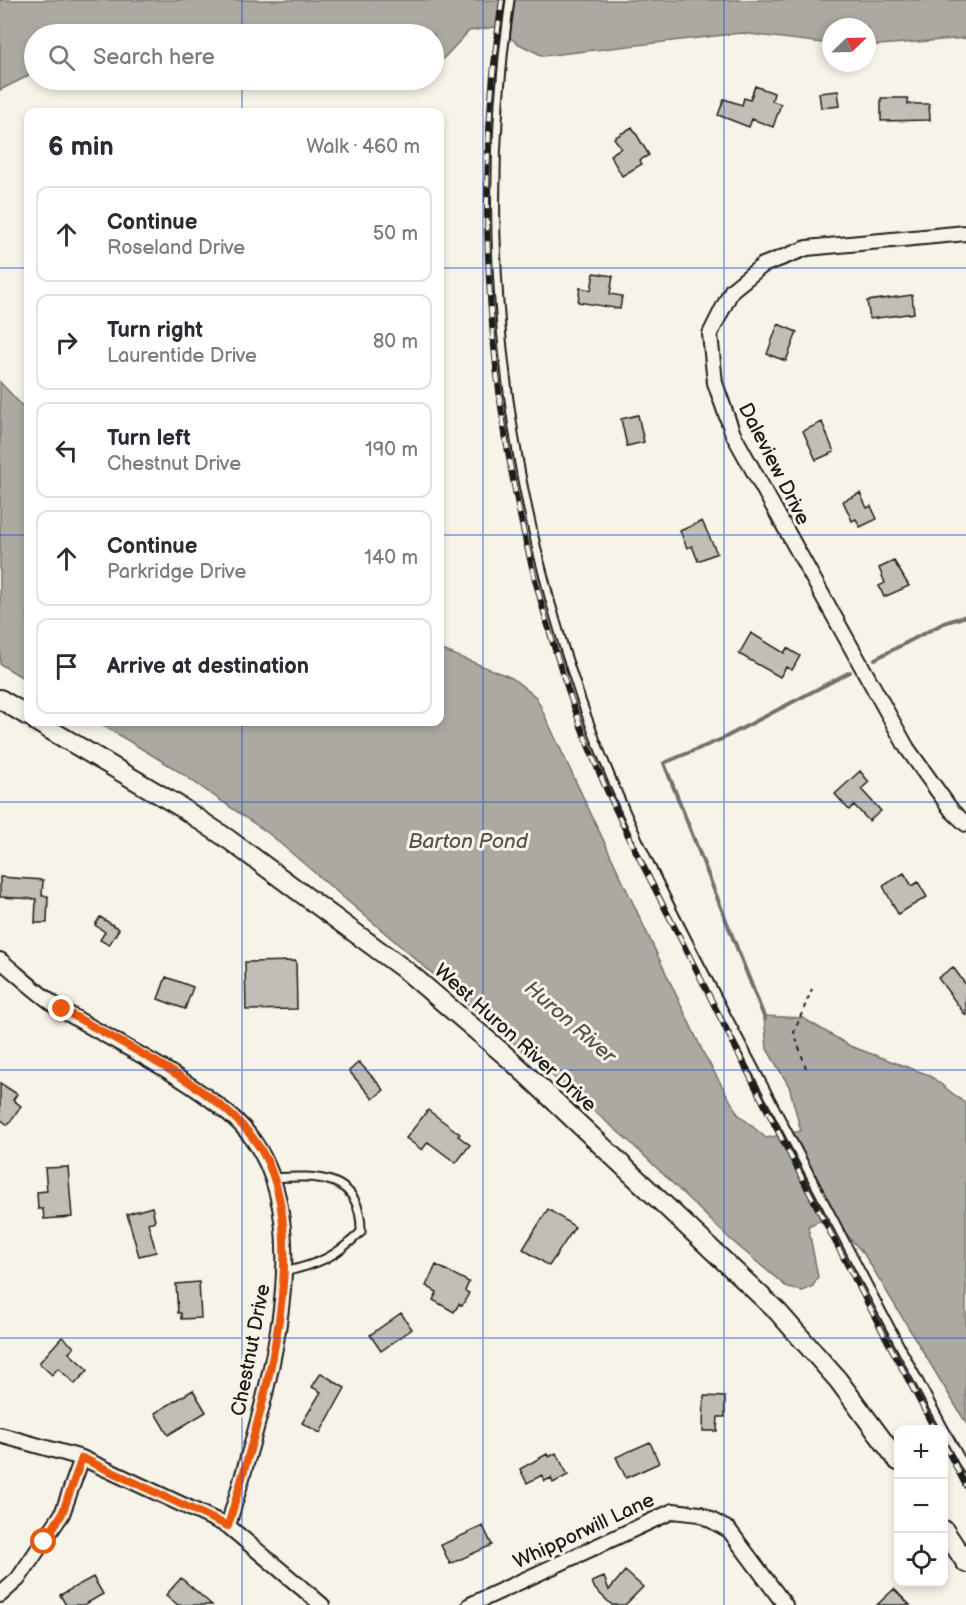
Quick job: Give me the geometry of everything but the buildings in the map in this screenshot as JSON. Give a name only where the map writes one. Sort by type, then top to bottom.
[{"type":"street","name":"Daleview Drive","points":[[966,233],[807,248],[782,256],[763,265],[732,290],[710,334],[710,342],[715,383],[733,434],[907,748],[952,811],[966,824]]},
{"type":"street","points":[[0,699],[24,714]]},
{"type":"street","name":"West Huron River Drive","points":[[44,726],[179,806],[228,839],[408,972],[513,1062],[778,1312],[838,1380],[894,1456]]},
{"type":"street","name":"Chestnut Drive","points":[[0,960],[62,1009],[189,1083],[231,1115],[260,1149],[273,1178],[280,1216],[284,1272],[270,1378],[228,1526]]},
{"type":"street","points":[[0,1435],[82,1458],[228,1526],[322,1605]]},
{"type":"street","points":[[0,1595],[18,1580],[62,1514],[82,1458]]},
{"type":"street","name":"Whipporwill Lane","points":[[470,1605],[673,1511],[700,1514],[729,1530],[785,1605]]},
{"type":"street","points":[[946,1533],[966,1563]]},
{"type":"lane","points":[[510,0],[501,58],[494,154],[497,276],[506,380],[518,469],[535,543],[580,699],[630,819],[696,958],[786,1127],[840,1235],[966,1469]]},
{"type":"lane","points":[[273,1178],[309,1176],[334,1182],[351,1193],[361,1210],[361,1232],[340,1252],[309,1267],[284,1272]]},
{"type":"path","points":[[806,1068],[794,1032],[812,989]]},
{"type":"water","points":[[0,0],[966,0],[966,38],[876,45],[876,18],[822,18],[822,43],[741,33],[543,56],[519,44],[495,27],[469,31],[444,58],[444,24],[24,24],[24,78],[0,90]]},
{"type":"water","points":[[0,382],[24,408],[24,679],[0,664]]},
{"type":"water","name":"Barton Pond","points":[[444,651],[512,678],[536,697],[704,1054],[738,1114],[766,1138],[801,1131],[789,1086],[767,1049],[764,1016],[803,1018],[850,1046],[929,1075],[966,1104],[966,1423],[864,1254],[840,1227],[819,1221],[808,1226],[818,1277],[813,1286],[803,1291],[788,1288],[731,1240],[630,1142],[268,833],[172,767],[104,726],[444,726]]},
{"type":"waterway","points":[[875,659],[944,623],[966,616]]},
{"type":"waterway","points":[[765,1019],[664,763],[722,739],[850,672]]},
{"type":"railway","points":[[502,0],[492,91],[487,183],[489,275],[496,367],[509,458],[527,548],[551,637],[580,724],[622,822],[788,1150],[932,1425]]},
{"type":"railway","points":[[948,1452],[966,1486]]},
{"type":"route","points":[[44,1542],[62,1514],[82,1458],[228,1526],[270,1378],[284,1287],[285,1257],[279,1205],[273,1178],[253,1138],[231,1115],[189,1083],[62,1009]]},
{"type":"water label","name":"Huron River","points":[[570,1022]]}]
